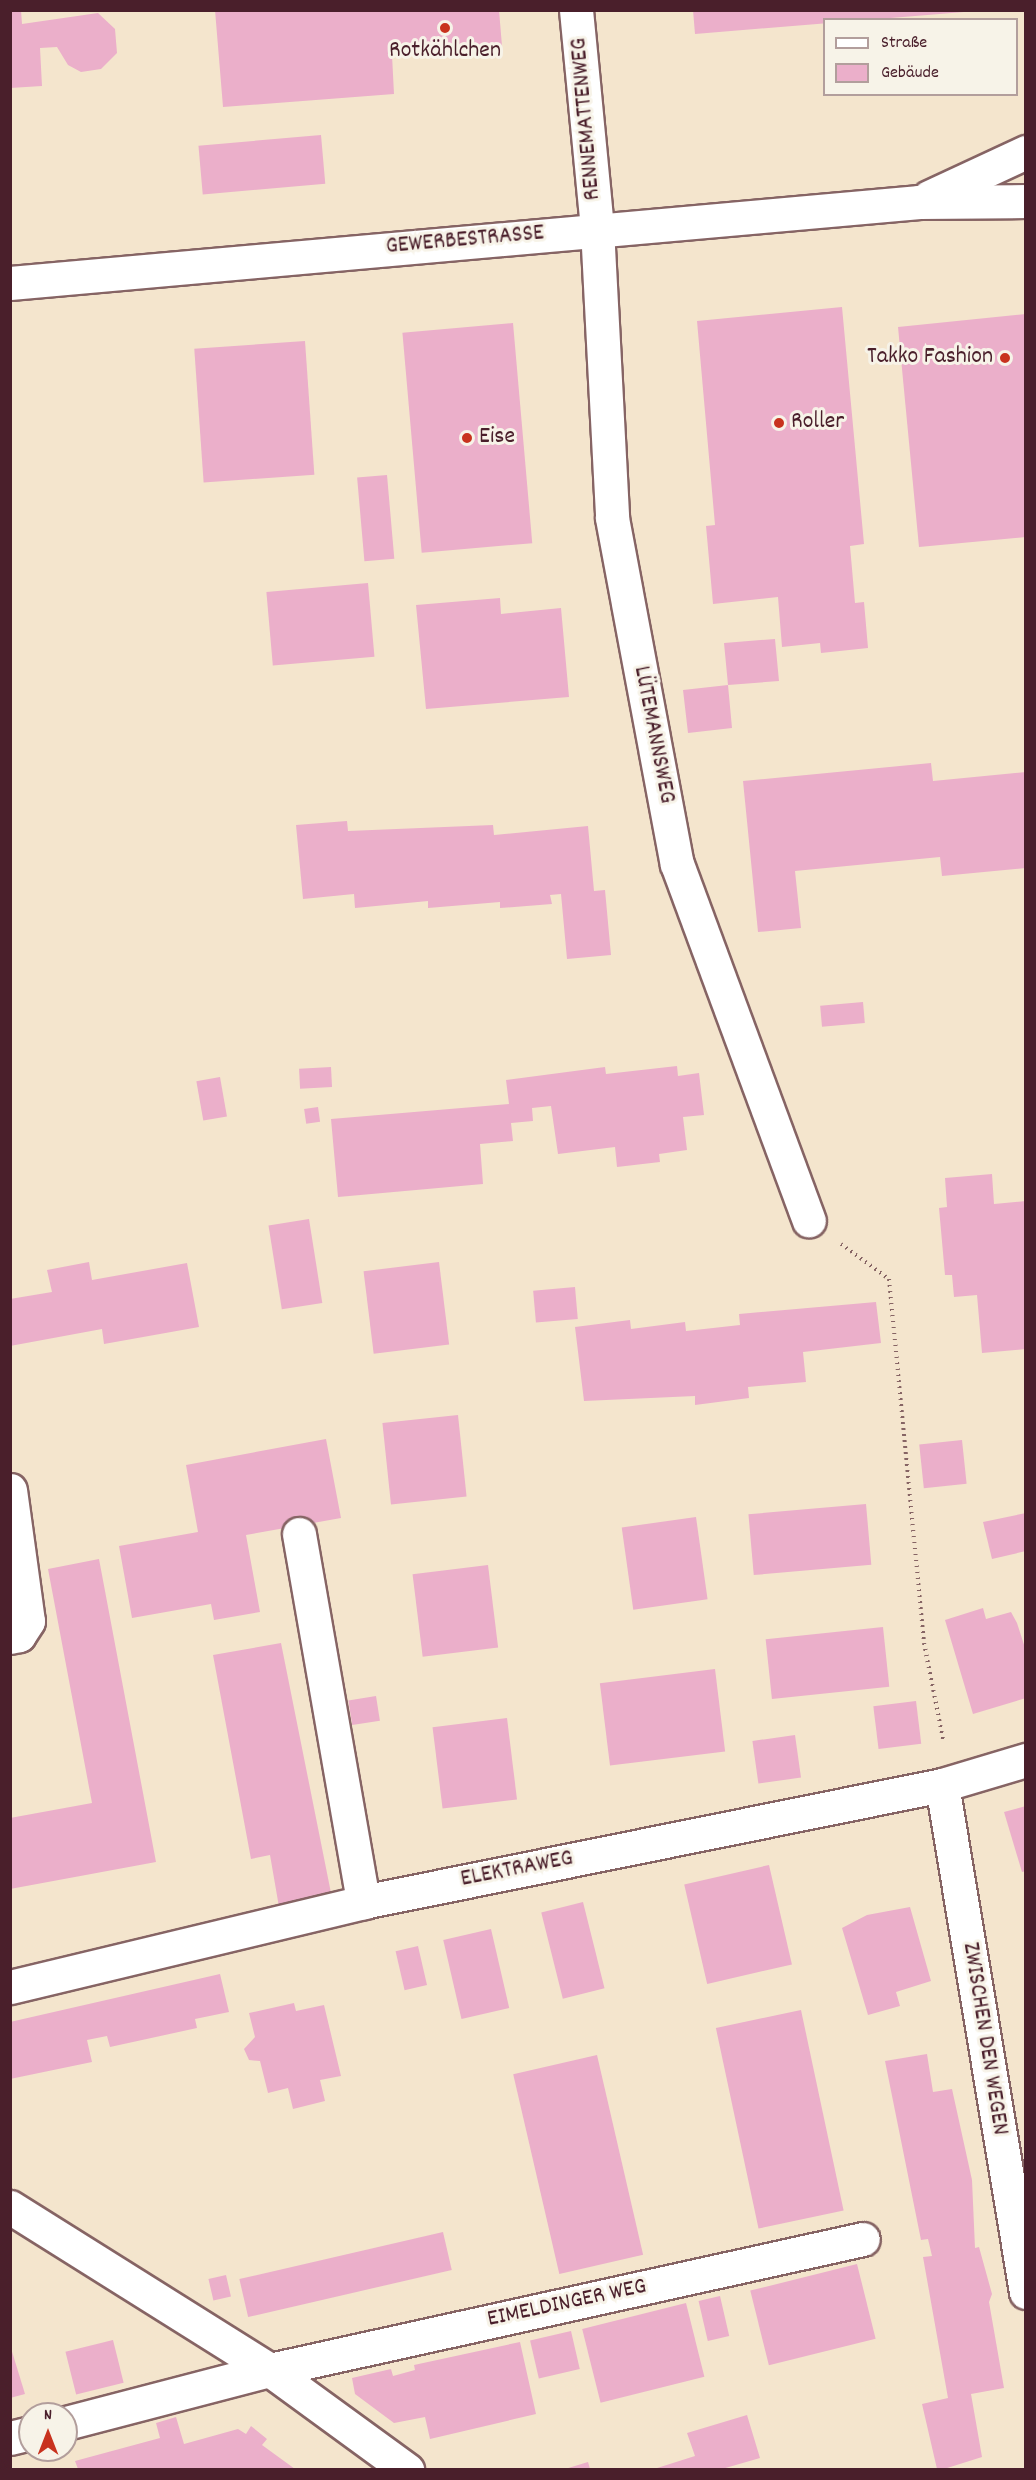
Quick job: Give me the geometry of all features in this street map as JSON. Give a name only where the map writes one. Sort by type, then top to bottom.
[{"type":"street","name":"RENNEMATTENWEG","points":[[576,10],[597,228]]},
{"type":"street","name":"GEWERBESTRASSE","points":[[919,202],[1026,152]]},
{"type":"street","name":"GEWERBESTRASSE","points":[[10,283],[597,228],[919,202],[1026,201]]},
{"type":"street","name":"LÜTEMANNSWEG","points":[[597,228],[612,518],[677,864],[808,1220]]},
{"type":"street","points":[[10,1490],[28,1621],[19,1635],[10,1637]]},
{"type":"street","points":[[299,1534],[363,1902]]},
{"type":"street","name":"ELEKTRAWEG","points":[[10,1987],[363,1902],[947,1783],[1026,1760]]},
{"type":"street","name":"ZWISCHEN DEN WEGEN","points":[[947,1783],[1026,2292]]},
{"type":"street","points":[[10,2207],[270,2370],[406,2469]]},
{"type":"street","name":"EIMELDINGER WEG","points":[[78,2420],[270,2370],[863,2239]]},
{"type":"path","points":[[808,1220],[889,1280],[924,1643],[947,1783]]},
{"type":"building","points":[[10,10],[21,10],[22,24],[98,13],[115,29],[117,53],[101,69],[81,72],[68,65],[57,47],[40,48],[42,86],[10,88]]},
{"type":"building","points":[[215,10],[499,10],[502,46],[392,55],[394,94],[223,107]]},
{"type":"building","points":[[693,10],[964,10],[964,12],[891,18],[823,18],[823,24],[695,34]]},
{"type":"building","points":[[321,135],[325,184],[203,195],[198,146]]},
{"type":"building","name":"Roller","points":[[842,307],[864,544],[850,546],[855,603],[864,602],[868,648],[821,653],[820,643],[782,647],[778,597],[713,604],[706,526],[715,525],[697,321]]},
{"type":"building","points":[[1026,314],[1026,537],[919,547],[898,327]]},
{"type":"building","name":"Eise","points":[[513,323],[532,543],[422,553],[402,333]]},
{"type":"building","points":[[305,341],[314,475],[204,482],[194,349]]},
{"type":"building","points":[[387,475],[394,559],[364,561],[357,478]]},
{"type":"building","points":[[368,583],[374,657],[273,666],[266,592]]},
{"type":"building","points":[[500,598],[501,614],[561,608],[569,697],[426,709],[416,605]]},
{"type":"building","points":[[775,639],[779,681],[728,685],[724,643]]},
{"type":"building","points":[[728,685],[732,728],[688,733],[683,690]]},
{"type":"building","points":[[931,763],[933,781],[1026,772],[1026,868],[942,876],[940,857],[795,871],[801,928],[758,932],[743,781]]},
{"type":"building","points":[[347,821],[348,831],[493,825],[494,835],[588,826],[594,891],[605,890],[611,955],[567,959],[561,894],[550,895],[552,904],[500,908],[500,902],[428,908],[428,901],[355,908],[354,894],[303,899],[296,825]]},
{"type":"building","points":[[863,1002],[865,1023],[822,1027],[820,1006]]},
{"type":"building","points":[[677,1066],[678,1076],[699,1073],[704,1115],[683,1117],[687,1150],[659,1154],[660,1162],[617,1167],[615,1147],[558,1154],[551,1106],[532,1108],[533,1121],[511,1123],[513,1141],[480,1144],[483,1184],[338,1197],[331,1119],[509,1104],[506,1080],[605,1067],[606,1074]]},
{"type":"building","points":[[331,1067],[332,1087],[300,1089],[299,1069]]},
{"type":"building","points":[[220,1077],[227,1116],[203,1121],[196,1081]]},
{"type":"building","points":[[318,1107],[320,1122],[306,1124],[304,1109]]},
{"type":"building","points":[[992,1174],[994,1204],[1026,1201],[1026,1349],[982,1353],[977,1295],[954,1297],[952,1275],[945,1275],[939,1208],[947,1207],[945,1178]]},
{"type":"building","points":[[309,1219],[322,1303],[282,1309],[269,1225]]},
{"type":"building","points":[[89,1262],[92,1280],[187,1263],[199,1327],[104,1344],[102,1329],[10,1346],[10,1299],[52,1292],[47,1270]]},
{"type":"building","points":[[439,1262],[449,1344],[374,1354],[364,1271]]},
{"type":"building","points":[[575,1287],[578,1319],[536,1323],[533,1291]]},
{"type":"building","points":[[876,1302],[881,1343],[803,1352],[806,1382],[748,1387],[749,1398],[695,1405],[695,1396],[584,1401],[575,1327],[630,1320],[631,1329],[685,1322],[686,1331],[740,1325],[739,1314]]},
{"type":"building","points":[[458,1415],[467,1497],[391,1504],[382,1423]]},
{"type":"building","points":[[326,1439],[341,1518],[246,1535],[260,1612],[214,1620],[211,1604],[132,1618],[119,1546],[198,1532],[186,1465]]},
{"type":"building","points":[[962,1440],[967,1484],[924,1488],[919,1444]]},
{"type":"building","points":[[866,1504],[871,1565],[754,1575],[748,1514]]},
{"type":"building","points":[[1026,1513],[1026,1551],[992,1559],[983,1522]]},
{"type":"building","points":[[696,1517],[708,1599],[633,1610],[622,1527]]},
{"type":"building","points":[[99,1559],[156,1862],[10,1889],[10,1818],[92,1803],[48,1569]]},
{"type":"building","points":[[488,1565],[498,1647],[423,1657],[413,1574]]},
{"type":"building","points":[[983,1608],[986,1619],[1011,1612],[1017,1623],[1026,1651],[1026,1698],[973,1714],[945,1620]]},
{"type":"building","points":[[883,1627],[889,1687],[772,1699],[766,1639]]},
{"type":"building","points":[[281,1643],[332,1898],[279,1907],[270,1855],[251,1859],[213,1655]]},
{"type":"building","points":[[715,1669],[725,1751],[610,1766],[600,1683]]},
{"type":"building","points":[[376,1696],[380,1721],[352,1725],[348,1700]]},
{"type":"building","points":[[916,1701],[921,1744],[879,1749],[873,1706]]},
{"type":"building","points":[[507,1718],[517,1799],[443,1809],[433,1727]]},
{"type":"building","points":[[795,1735],[801,1778],[758,1784],[752,1741]]},
{"type":"building","points":[[1026,1806],[1026,1871],[1022,1872],[1004,1812]]},
{"type":"building","points":[[769,1865],[792,1964],[707,1984],[684,1885]]},
{"type":"building","points":[[583,1902],[605,1988],[563,1999],[541,1912]]},
{"type":"building","points":[[910,1907],[931,1981],[896,1992],[900,2006],[868,2015],[842,1928],[867,1915]]},
{"type":"building","points":[[491,1929],[509,2008],[461,2019],[443,1940]]},
{"type":"building","points":[[418,1946],[427,1985],[405,1990],[396,1951]]},
{"type":"building","points":[[220,1974],[229,2012],[195,2019],[197,2028],[110,2047],[107,2036],[87,2040],[92,2062],[10,2079],[10,2022]]},
{"type":"building","points":[[294,2003],[296,2011],[324,2005],[341,2076],[320,2080],[325,2101],[293,2109],[288,2088],[268,2093],[260,2061],[249,2060],[244,2049],[255,2037],[249,2013]]},
{"type":"building","points":[[801,2010],[844,2211],[759,2229],[716,2028]]},
{"type":"building","points":[[927,2054],[933,2092],[952,2089],[972,2180],[975,2248],[979,2247],[992,2294],[989,2302],[1004,2388],[971,2394],[982,2457],[944,2469],[937,2469],[922,2404],[948,2398],[923,2257],[932,2256],[928,2239],[921,2240],[885,2061]]},
{"type":"building","points":[[597,2055],[643,2255],[559,2274],[513,2074]]},
{"type":"building","points":[[443,2232],[452,2270],[248,2317],[239,2279]]},
{"type":"building","points":[[857,2264],[876,2339],[769,2365],[750,2291]]},
{"type":"building","points":[[226,2275],[231,2296],[213,2300],[208,2279]]},
{"type":"building","points":[[720,2296],[729,2336],[708,2341],[699,2301]]},
{"type":"building","points":[[686,2303],[704,2377],[601,2403],[582,2329]]},
{"type":"building","points":[[571,2331],[580,2369],[539,2378],[530,2340]]},
{"type":"building","points":[[113,2340],[124,2383],[76,2395],[65,2352]]},
{"type":"building","points":[[520,2342],[536,2414],[430,2439],[425,2417],[394,2423],[355,2394],[352,2378],[391,2369],[393,2376],[415,2370],[414,2365]]},
{"type":"building","points":[[10,2345],[25,2394],[10,2398]]},
{"type":"building","points":[[747,2415],[760,2458],[722,2469],[654,2469],[695,2456],[687,2433]]},
{"type":"building","points":[[176,2417],[184,2444],[238,2429],[246,2434],[251,2426],[267,2439],[262,2445],[295,2469],[78,2469],[75,2462],[78,2460],[160,2438],[156,2423]]},
{"type":"building","points":[[588,2462],[590,2469],[565,2469]]},
{"type":"place","name":"Rotkählchen","points":[[445,28]]},
{"type":"place","name":"Takko Fashion","points":[[1005,358]]},
{"type":"place","name":"Roller","points":[[779,423]]},
{"type":"place","name":"Eise","points":[[467,438]]}]
